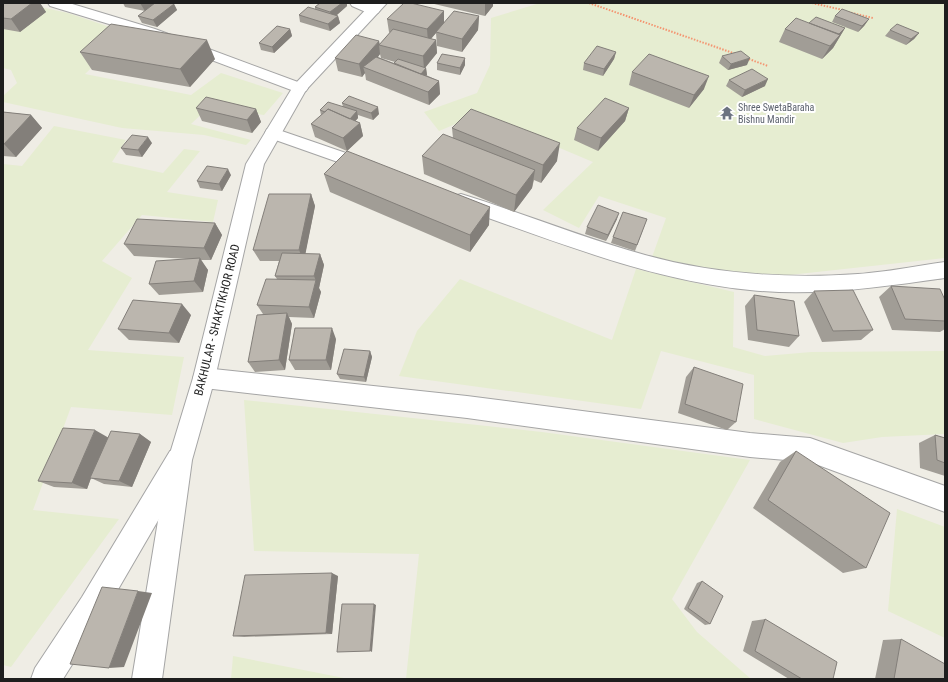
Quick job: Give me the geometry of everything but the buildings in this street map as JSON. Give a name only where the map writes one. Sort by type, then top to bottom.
[{"type":"street","points":[[55,3],[150,32],[300,88]]},
{"type":"street","name":"BAKHULAR - SHAKTIKHOR ROAD","points":[[147,679],[180,460],[204,378],[255,164],[300,88],[370,5]]},
{"type":"street","points":[[273,133],[385,173]]},
{"type":"street","points":[[444,194],[526,224],[645,264],[703,276],[750,282],[798,284],[860,282],[945,270]]},
{"type":"street","points":[[204,378],[467,407],[750,445],[810,450],[945,499]]},
{"type":"street","points":[[46,679],[92,607],[180,460]]},
{"type":"path","points":[[589,3],[738,55]]},
{"type":"path","points":[[812,3],[873,18]]},
{"type":"path","points":[[746,58],[768,66]]},
{"type":"green space","points":[[3,3],[22,3],[68,13],[128,33],[85,74],[191,95],[221,73],[283,93],[264,115],[209,107],[191,124],[251,140],[246,145],[204,135],[122,128],[3,102],[3,96],[17,83],[11,70],[3,68]]},
{"type":"green space","points":[[540,3],[945,3],[945,258],[771,277],[651,260],[666,218],[599,196],[579,228],[543,210],[593,162],[479,114],[439,131],[424,112],[477,93],[490,65],[491,18]]},
{"type":"green space","points":[[54,126],[126,140],[112,162],[163,173],[184,149],[200,151],[167,192],[218,200],[213,222],[142,215],[102,261],[132,278],[88,350],[184,357],[172,415],[71,407],[33,510],[119,519],[11,667],[3,665],[3,164],[22,166]]},
{"type":"green space","points":[[636,269],[734,292],[733,347],[765,356],[811,352],[945,351],[945,434],[882,437],[843,443],[754,419],[754,375],[661,351],[641,409],[399,376],[417,331],[460,279],[612,340]]},
{"type":"green space","points":[[244,400],[542,432],[750,460],[672,599],[697,632],[751,679],[406,679],[419,554],[254,551]]},
{"type":"green space","points":[[897,509],[945,527],[945,638],[888,611]]},
{"type":"green space","points":[[233,656],[349,679],[231,679]]},
{"type":"place","name":"Shree SwetaBaraha Bishnu Mandir","points":[[727,113]]}]
